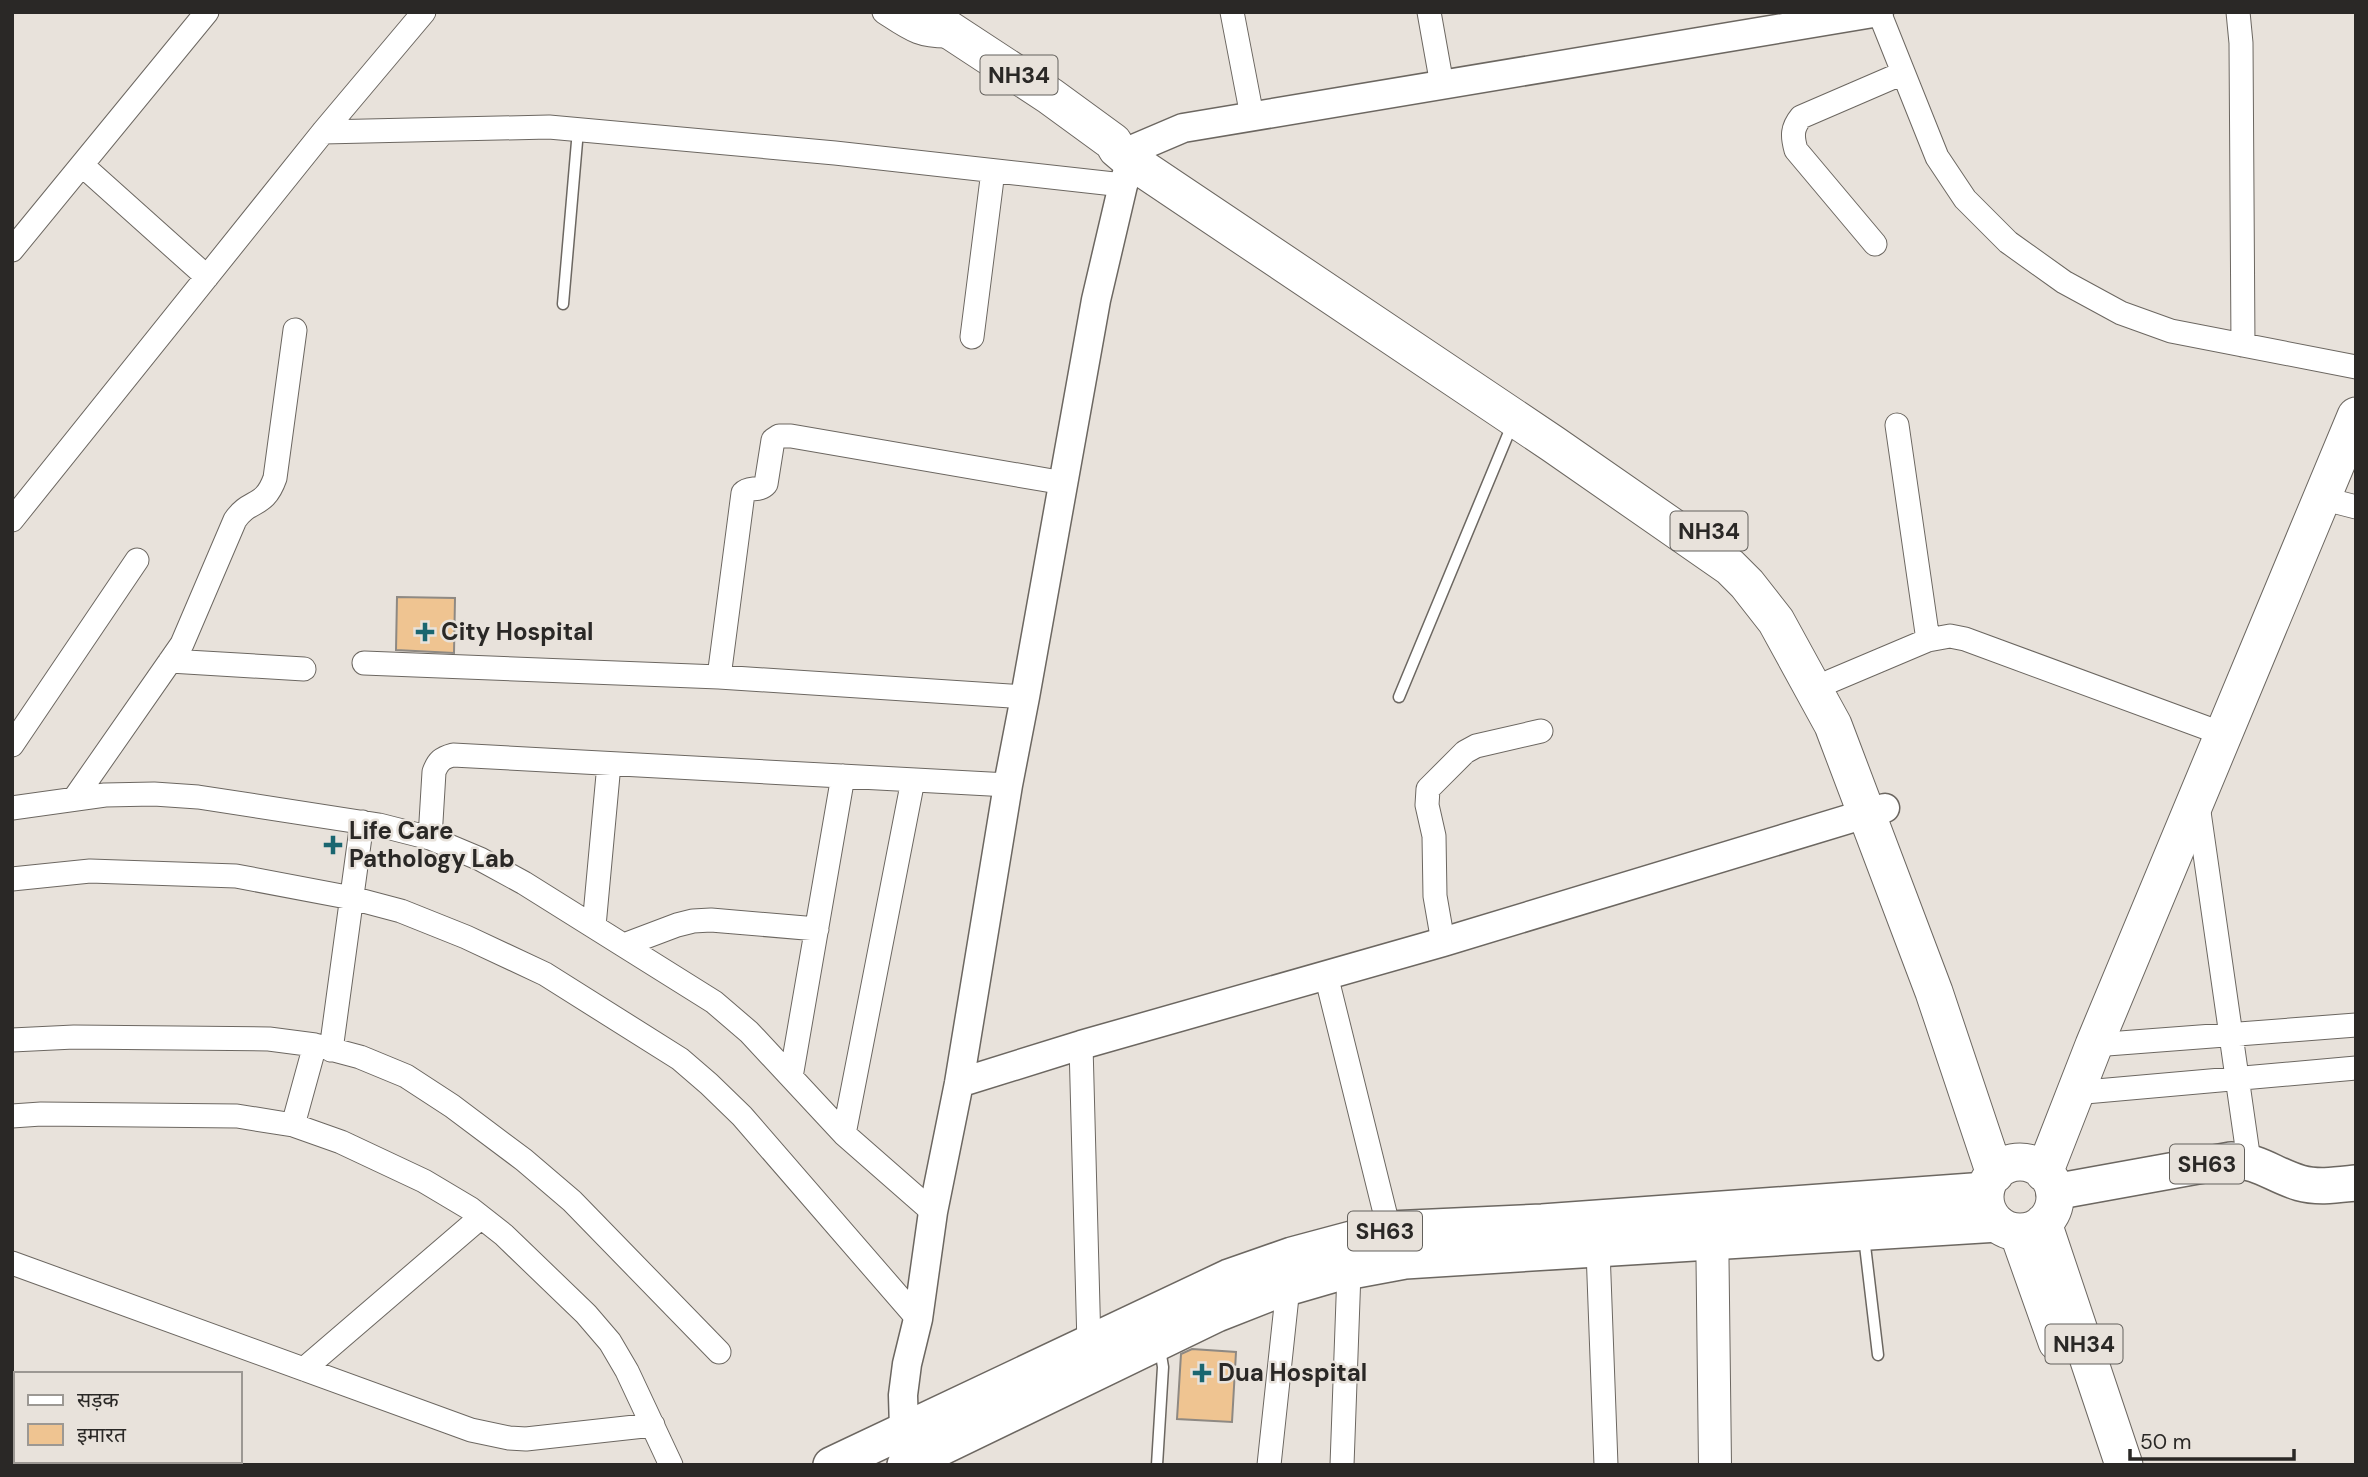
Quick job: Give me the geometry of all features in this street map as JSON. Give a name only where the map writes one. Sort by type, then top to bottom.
[{"type":"highway","name":"NH34","points":[[922,12],[950,24],[1050,96],[1126,159],[1759,567],[1777,586],[1812,642],[1850,719],[1876,811]]},
{"type":"highway","name":"NH34","points":[[1517,411],[1553,444],[1730,567],[1776,621],[1814,688],[1876,811],[1953,984],[2101,1465]]},
{"type":"highway","points":[[2019,1196],[2074,1093],[2224,734],[2339,503],[2356,416]]},
{"type":"highway","name":"NH34","points":[[2019,1196],[2124,1465]]},
{"type":"main road","name":"SH63","points":[[1285,1273],[1389,1229],[1543,1238],[1598,1250],[1864,1234],[2019,1196],[2217,1162],[2249,1161],[2300,1183],[2326,1187],[2356,1183]]},
{"type":"main road","name":"SH63","points":[[831,1465],[912,1454],[1150,1330],[1229,1277],[1349,1272],[1712,1208],[2019,1196]]},
{"type":"main road","points":[[1712,1208],[1715,1465]]},
{"type":"street","points":[[12,250],[207,12]]},
{"type":"street","points":[[12,520],[323,132],[424,12]]},
{"type":"street","points":[[884,12],[908,28],[930,37],[950,24]]},
{"type":"street","points":[[1232,12],[1252,116]]},
{"type":"street","points":[[1429,12],[1442,85]]},
{"type":"street","points":[[323,132],[532,126],[835,153],[993,171],[1126,159],[1183,128],[1879,12],[1937,157],[1965,199],[2008,242],[2064,282],[2122,313],[2171,331],[2356,367]]},
{"type":"street","points":[[2238,12],[2241,43],[2243,345]]},
{"type":"street","points":[[1875,244],[1796,150],[1793,140],[1794,126],[1801,117],[1903,73]]},
{"type":"street","points":[[912,1454],[903,1395],[907,1364],[918,1319],[933,1212],[960,1083],[1008,785],[1096,300],[1126,159]]},
{"type":"street","points":[[82,165],[207,277]]},
{"type":"street","points":[[972,337],[993,171]]},
{"type":"street","points":[[74,799],[188,633],[235,520],[247,508],[270,493],[295,330]]},
{"type":"street","points":[[1897,425],[1928,640]]},
{"type":"street","points":[[719,677],[743,493],[747,489],[760,489],[768,480],[773,440],[779,436],[792,436],[1063,483]]},
{"type":"street","points":[[12,745],[136,560]]},
{"type":"street","points":[[1830,681],[1928,640],[1950,636],[1965,639],[2224,734]]},
{"type":"street","points":[[170,661],[304,669]]},
{"type":"street","points":[[364,663],[719,677],[1026,697]]},
{"type":"street","points":[[1443,942],[1435,896],[1434,836],[1427,805],[1428,789],[1453,762],[1476,746],[1541,731]]},
{"type":"street","points":[[430,838],[434,772],[443,758],[453,755],[1008,785]]},
{"type":"street","points":[[594,926],[609,764]]},
{"type":"street","points":[[792,1077],[843,776]]},
{"type":"street","points":[[844,1133],[913,780]]},
{"type":"street","points":[[12,808],[74,799],[154,794],[198,797],[362,822],[430,838],[480,859],[594,926],[714,1002],[749,1032],[844,1133],[933,1212]]},
{"type":"street","points":[[2197,798],[2249,1161]]},
{"type":"street","points":[[960,1083],[1081,1045],[1443,942],[1876,811]]},
{"type":"street","points":[[293,1125],[323,1047],[352,898],[362,822]]},
{"type":"street","points":[[12,879],[90,871],[236,876],[352,898],[401,911],[466,937],[545,974],[680,1059],[742,1116],[918,1319]]},
{"type":"street","points":[[624,945],[693,921],[711,920],[817,929]]},
{"type":"street","points":[[1326,975],[1389,1229],[1392,1264]]},
{"type":"street","points":[[2094,1045],[2356,1025]]},
{"type":"street","points":[[12,1040],[74,1037],[269,1040],[323,1047],[360,1057],[406,1076],[452,1106],[524,1160],[572,1201],[719,1352]]},
{"type":"street","points":[[1081,1045],[1093,1358]]},
{"type":"street","points":[[2074,1093],[2356,1068]]},
{"type":"street","points":[[12,1116],[237,1116],[293,1125],[384,1160],[424,1181],[504,1235],[586,1314],[610,1342],[628,1371],[671,1465]]},
{"type":"street","points":[[304,1369],[481,1217]]},
{"type":"street","points":[[1598,1250],[1606,1465]]},
{"type":"street","points":[[12,1263],[471,1430],[526,1439],[653,1425]]},
{"type":"street","points":[[1342,1465],[1349,1272]]},
{"type":"street","points":[[1269,1465],[1285,1273]]},
{"type":"lane","points":[[563,304],[578,130]]},
{"type":"lane","points":[[1399,697],[1517,411]]},
{"type":"lane","points":[[1864,1234],[1878,1355]]},
{"type":"lane","points":[[1150,1330],[1163,1367],[1157,1465]]},
{"type":"building","points":[[397,597],[455,598],[454,653],[396,650]]},
{"type":"building","points":[[1192,1349],[1236,1352],[1232,1422],[1177,1419],[1181,1354]]},
{"type":"place","name":"City Hospital","points":[[425,632]]},
{"type":"place","name":"Life Care Pathology Lab","points":[[333,845]]},
{"type":"place","name":"Dua Hospital","points":[[1202,1373]]}]
